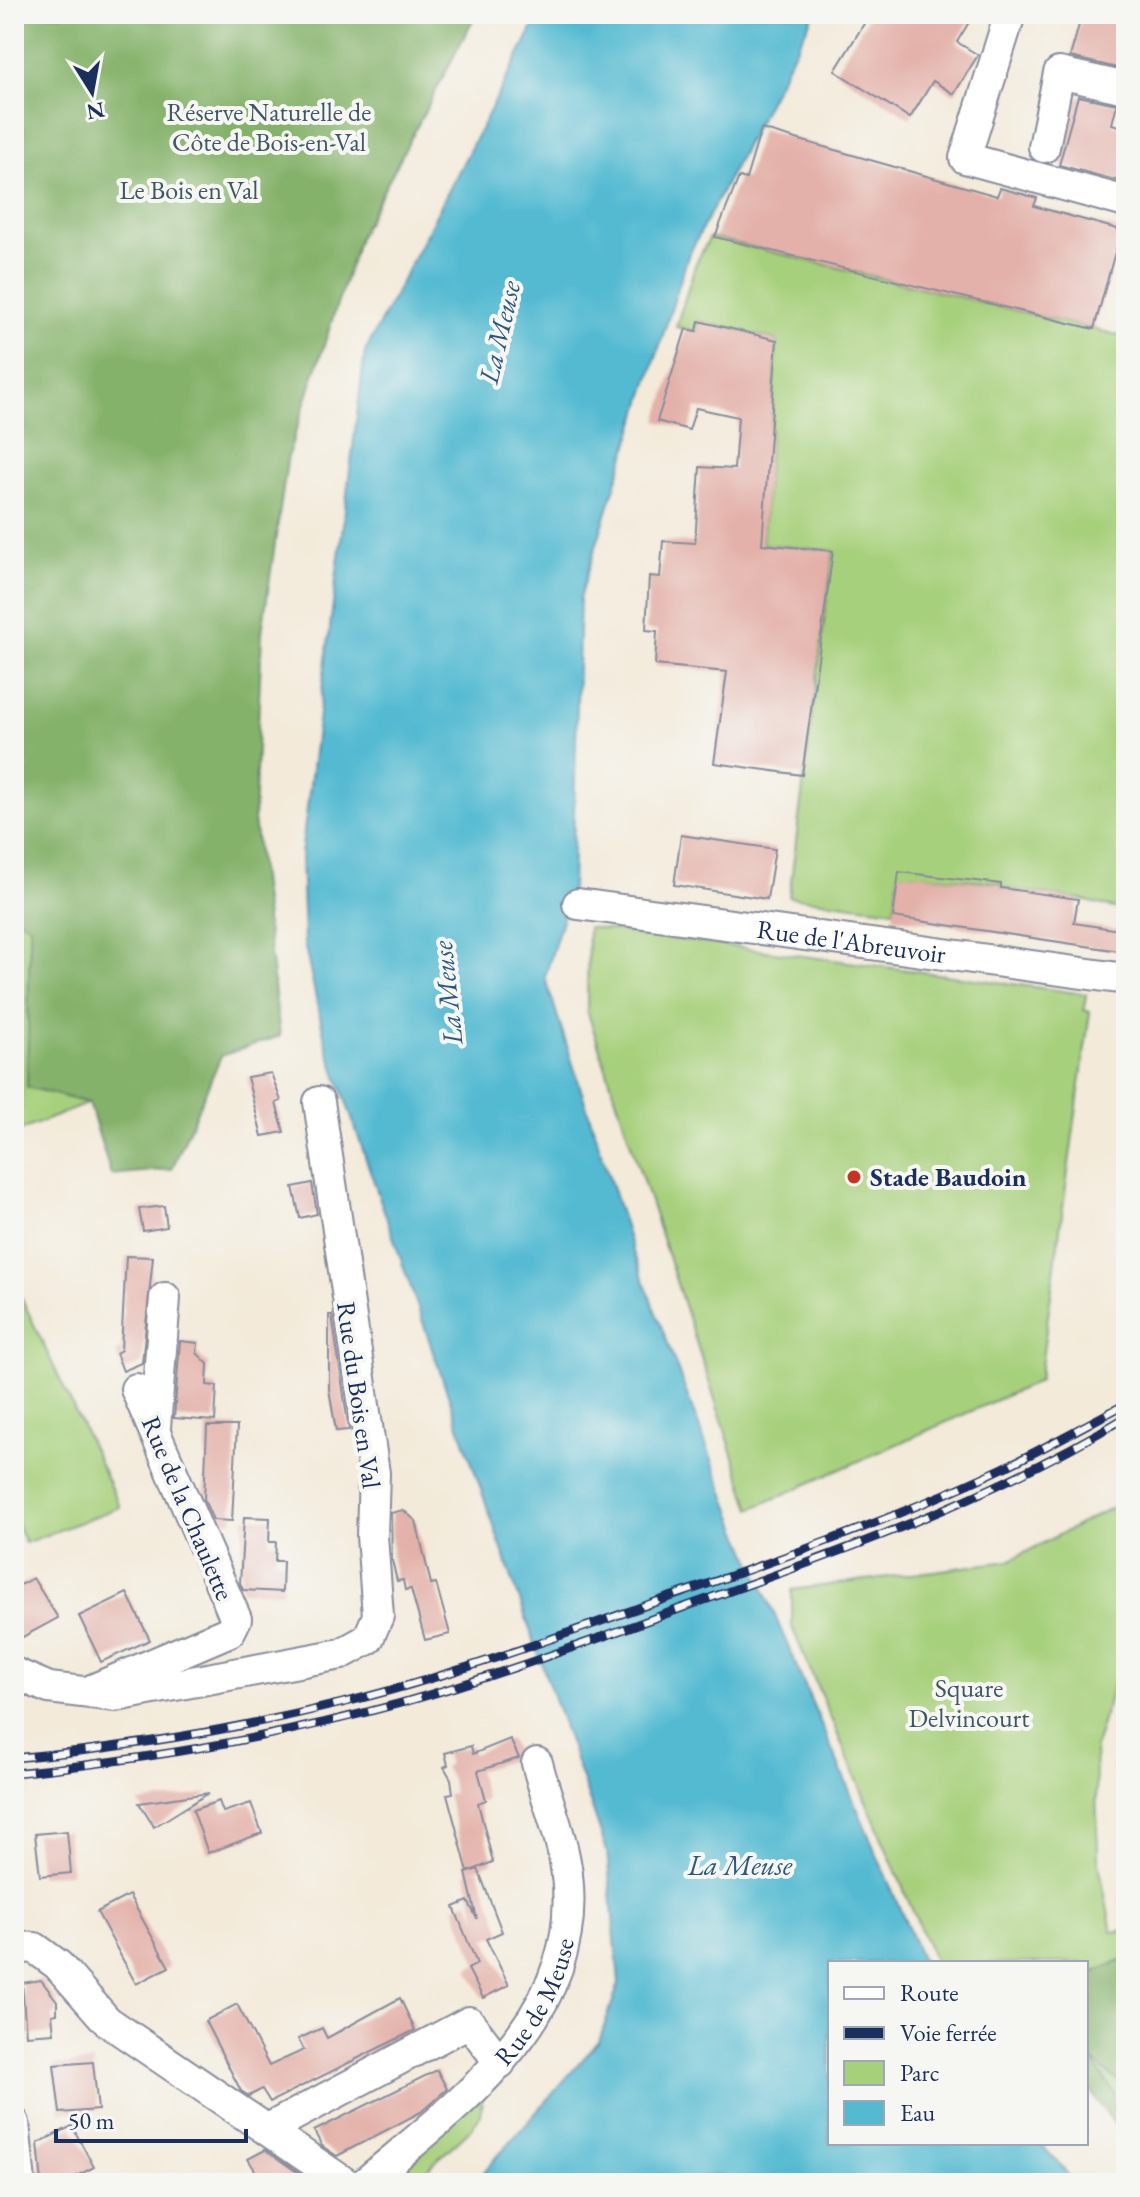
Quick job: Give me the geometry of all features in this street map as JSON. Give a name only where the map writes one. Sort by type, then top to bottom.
[{"type":"street","points":[[1010,14],[965,158],[1126,202]]},
{"type":"street","points":[[1044,147],[1059,73],[1126,88]]},
{"type":"street","name":"Rue de l'Abreuvoir","points":[[578,904],[1126,979]]},
{"type":"street","name":"Rue du Bois en Val","points":[[88,1695],[116,1696],[341,1654],[368,1639],[378,1616],[372,1536],[374,1473],[319,1102]]},
{"type":"street","points":[[155,1432],[165,1298]]},
{"type":"street","name":"Rue de la Chaulette","points":[[88,1695],[94,1687],[230,1631],[236,1619],[136,1389]]},
{"type":"street","points":[[14,1673],[49,1688],[88,1695]]},
{"type":"street","name":"Rue de Meuse","points":[[365,2183],[485,2080],[552,1988],[563,1953],[568,1919],[567,1874],[537,1763]]},
{"type":"street","points":[[14,1947],[35,1948],[58,1965],[107,2021],[345,2183]]},
{"type":"street","points":[[268,2129],[469,2022],[500,2063]]},
{"type":"street","points":[[14,2123],[20,2183]]},
{"type":"green space","name":"Le Bois en Val","points":[[14,14],[476,14],[360,235],[288,455],[262,632],[254,819],[280,1036],[221,1056],[172,1169],[111,1175],[89,1103],[27,1087],[30,926],[14,917]]},
{"type":"green space","points":[[710,237],[1126,337],[1126,911],[1078,899],[1001,888],[1001,883],[899,873],[894,910],[789,897],[833,551],[762,544],[777,340],[699,321],[697,331],[676,327],[696,263]]},
{"type":"green space","points":[[14,917],[30,926],[27,1087],[89,1103],[14,1133]]},
{"type":"green space","name":"Stade Baudoin","points":[[588,927],[1086,994],[1084,1010],[1090,1012],[1039,1381],[751,1509],[587,1010]]},
{"type":"green space","points":[[14,1282],[120,1507],[25,1543],[14,1518]]},
{"type":"green space","name":"Square Delvincourt","points":[[1126,1500],[1126,1643],[1095,1747],[1098,1858],[1112,1932],[1126,1930],[1126,1959],[1088,1974],[1088,1961],[934,1961],[792,1627],[792,1590],[1009,1561]]},
{"type":"green space","points":[[1126,1959],[1126,2088],[1091,2059],[1126,2110],[1126,2140],[1088,2088],[1088,1974]]},
{"type":"green space","points":[[1089,2056],[1126,2088],[1126,2110]]},
{"type":"green space","points":[[485,2080],[480,2115],[473,2127],[412,2183],[365,2183]]},
{"type":"water","name":"La Meuse","points":[[540,14],[814,14],[688,256],[580,597],[572,886],[545,977],[633,1252],[738,1529],[922,1961],[828,1961],[828,2145],[1042,2145],[1076,2183],[731,2183],[721,2174],[676,2183],[474,2183],[599,2041],[619,1983],[607,1851],[326,1044],[304,943],[301,855],[365,352]]},
{"type":"building","points":[[870,14],[974,14],[957,42],[978,55],[954,94],[933,81],[910,118],[835,71]]},
{"type":"building","points":[[1082,14],[1126,14],[1126,70],[1070,57]]},
{"type":"building","points":[[1078,96],[1117,104],[1112,124],[1126,128],[1126,183],[1059,165]]},
{"type":"building","points":[[761,129],[997,196],[1000,188],[1037,198],[1034,206],[1121,230],[1094,329],[715,237],[739,177],[746,179]]},
{"type":"building","points":[[699,321],[777,340],[762,544],[833,551],[802,775],[714,763],[727,672],[655,665],[657,631],[646,630],[649,576],[660,577],[663,541],[695,543],[700,467],[734,469],[738,417],[696,408],[689,430],[657,421],[686,329],[697,331]]},
{"type":"building","points":[[681,835],[775,849],[767,899],[674,885]]},
{"type":"building","points":[[899,872],[1001,884],[1001,888],[1078,899],[1074,923],[1126,931],[1126,952],[893,917]]},
{"type":"building","points":[[271,1073],[281,1101],[276,1103],[284,1132],[262,1136],[247,1077]]},
{"type":"building","points":[[312,1183],[317,1214],[300,1218],[293,1187]]},
{"type":"building","points":[[164,1206],[167,1227],[143,1231],[139,1209]]},
{"type":"building","points":[[126,1256],[153,1257],[142,1363],[123,1371],[116,1353],[121,1350]]},
{"type":"building","points":[[329,1315],[332,1315],[349,1430],[336,1431],[329,1389]]},
{"type":"building","points":[[180,1341],[198,1343],[197,1353],[208,1364],[207,1385],[217,1386],[215,1421],[174,1418]]},
{"type":"building","points":[[207,1426],[237,1426],[232,1521],[213,1520],[204,1500]]},
{"type":"building","points":[[403,1510],[416,1521],[431,1584],[436,1583],[450,1634],[425,1640],[411,1589],[405,1590],[403,1580],[397,1581],[392,1560],[391,1513]]},
{"type":"building","points":[[244,1517],[270,1518],[269,1542],[276,1542],[275,1561],[283,1561],[282,1592],[243,1590],[240,1583]]},
{"type":"building","points":[[33,1578],[58,1618],[21,1638],[14,1627],[14,1588]]},
{"type":"building","points":[[127,1593],[150,1640],[101,1662],[79,1616]]},
{"type":"building","points":[[510,1739],[519,1758],[478,1771],[486,1800],[478,1803],[493,1862],[468,1872],[447,1794],[453,1793],[451,1779],[444,1767],[448,1765],[445,1753],[471,1746],[473,1754]]},
{"type":"building","points":[[209,1793],[154,1827],[139,1803]]},
{"type":"building","points":[[219,1801],[223,1812],[251,1803],[262,1833],[208,1853],[193,1810]]},
{"type":"building","points":[[67,1831],[71,1873],[40,1876],[35,1834]]},
{"type":"building","points":[[478,1869],[502,1932],[486,1939],[509,1985],[483,1998],[468,1969],[477,1964],[454,1907],[468,1901],[477,1919],[466,1873]]},
{"type":"building","points":[[129,1895],[169,1967],[136,1984],[97,1912]]},
{"type":"building","points":[[41,1980],[57,2001],[57,2014],[52,2015],[54,2033],[26,2035],[22,1983]]},
{"type":"building","points":[[400,1998],[415,2030],[270,2102],[262,2089],[249,2096],[241,2091],[205,2021],[237,2004],[269,2066],[304,2050],[298,2039],[322,2028],[327,2038]]},
{"type":"building","points":[[93,2062],[98,2110],[60,2113],[54,2065]]},
{"type":"building","points":[[437,2070],[447,2089],[421,2112],[337,2156],[322,2146],[314,2131]]},
{"type":"building","points":[[72,2126],[94,2167],[75,2177],[78,2183],[42,2183],[38,2143]]},
{"type":"building","points":[[265,2150],[313,2183],[263,2183],[248,2159]]},
{"type":"railway","points":[[14,1758],[138,1743],[261,1722],[456,1671],[869,1525],[1003,1468],[1126,1404]]},
{"type":"railway","points":[[14,1773],[111,1762],[257,1737],[353,1716],[475,1681],[914,1522],[1022,1474],[1126,1417]]},
{"type":"place","name":"Stade Baudoin","points":[[854,1177]]},
{"type":"park label","name":"Réserve Naturelle de Côte de Bois-en-Val","points":[[269,127]]}]
